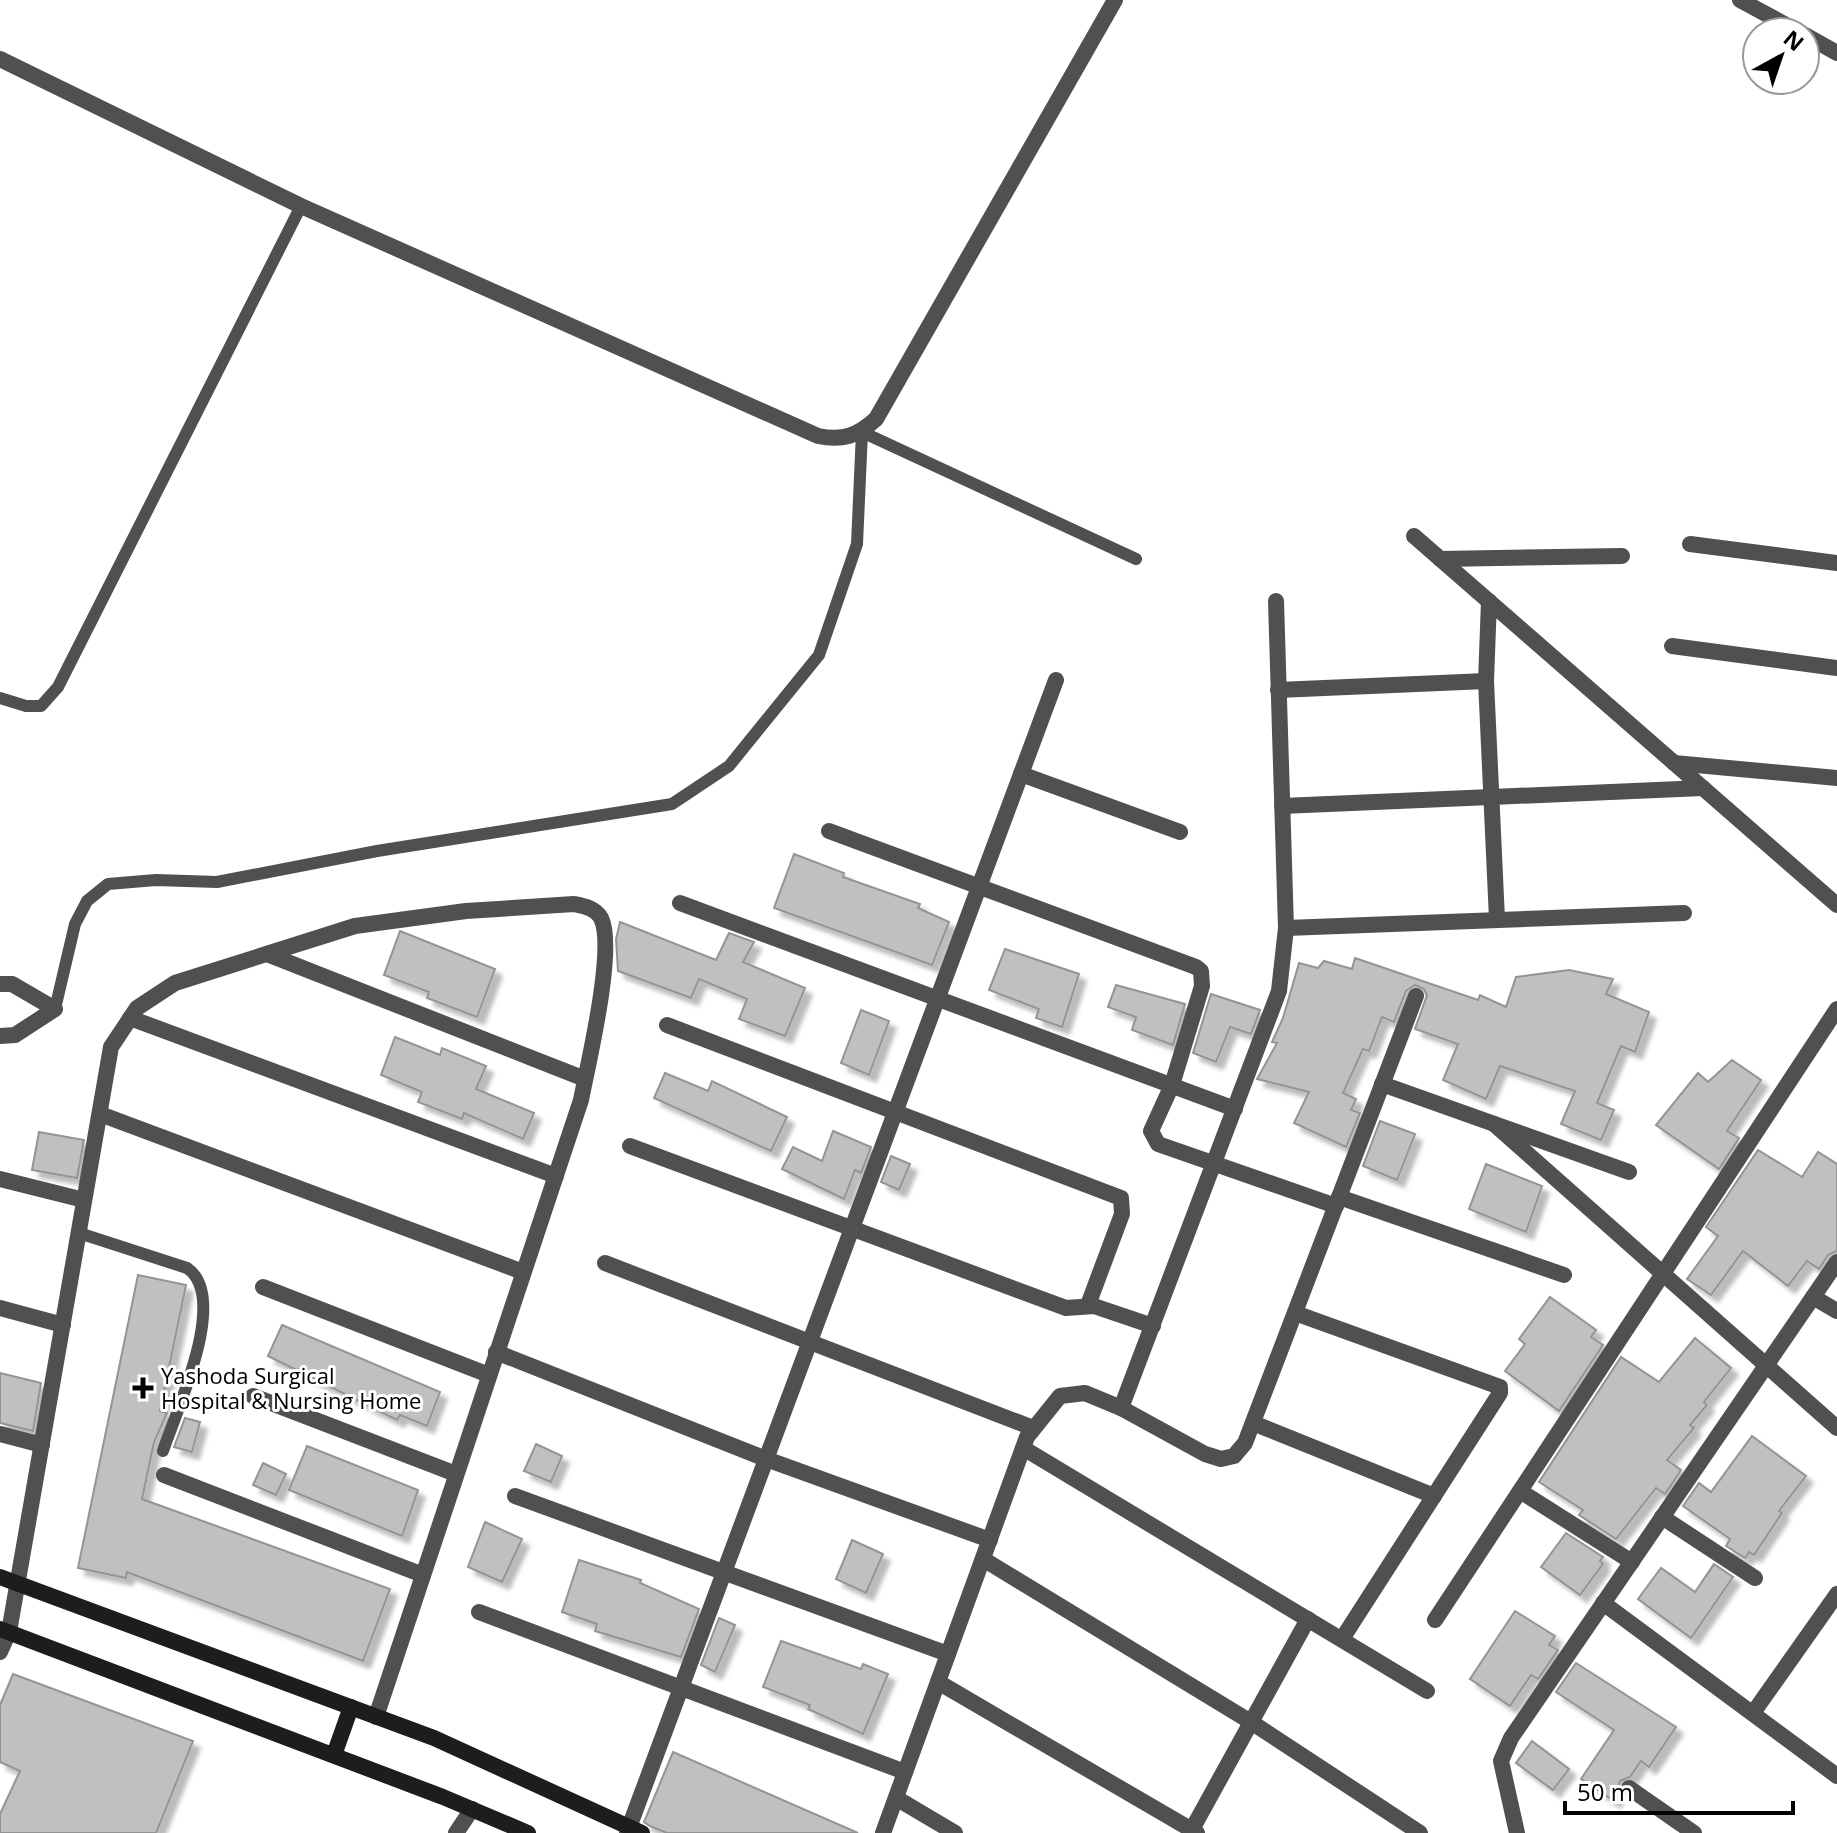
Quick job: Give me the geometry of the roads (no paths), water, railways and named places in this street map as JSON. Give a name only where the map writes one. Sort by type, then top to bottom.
[{"type":"street","points":[[0,59],[301,206],[818,436],[838,440],[862,432],[876,419],[1115,0]]},
{"type":"street","points":[[1740,0],[1770,16]]},
{"type":"street","points":[[1414,536],[1837,905]]},
{"type":"street","points":[[1690,544],[1837,563]]},
{"type":"street","points":[[1440,559],[1622,556]]},
{"type":"street","points":[[1121,1408],[1279,991],[1286,928],[1276,601]]},
{"type":"street","points":[[1489,601],[1486,681],[1497,919]]},
{"type":"street","points":[[1672,646],[1837,668]]},
{"type":"street","points":[[0,1577],[434,1738],[633,1831],[681,1689],[1056,680]]},
{"type":"street","points":[[1278,690],[1486,681]]},
{"type":"street","points":[[1674,763],[1837,778]]},
{"type":"street","points":[[1021,774],[1180,832]]},
{"type":"street","points":[[1282,806],[1703,788]]},
{"type":"street","points":[[829,831],[1201,971],[1202,986],[1172,1085],[1151,1131],[1158,1144],[1564,1275]]},
{"type":"street","points":[[680,903],[1235,1109]]},
{"type":"street","points":[[0,1652],[17,1584],[111,1047],[137,1008],[175,983],[355,926],[466,911],[574,904],[590,907],[601,917],[605,938],[599,1006],[585,1079],[556,1176],[376,1717]]},
{"type":"street","points":[[1286,928],[1684,913]]},
{"type":"street","points":[[267,954],[585,1079]]},
{"type":"street","points":[[0,984],[12,984],[55,1009],[15,1035],[0,1036]]},
{"type":"street","points":[[883,1833],[1023,1448],[1033,1428],[1060,1396],[1085,1393],[1121,1408],[1205,1454],[1221,1459],[1234,1456],[1245,1443],[1416,996]]},
{"type":"street","points":[[1435,1620],[1837,1009]]},
{"type":"street","points":[[130,1018],[556,1176]]},
{"type":"street","points":[[667,1025],[1121,1198],[1122,1214],[1088,1305]]},
{"type":"street","points":[[1382,1084],[1629,1172]]},
{"type":"street","points":[[100,1114],[523,1272]]},
{"type":"street","points":[[1494,1124],[1837,1428]]},
{"type":"street","points":[[630,1146],[853,1226],[1066,1308],[1088,1305],[1153,1326]]},
{"type":"street","points":[[0,1179],[84,1200]]},
{"type":"street","points":[[1517,1833],[1501,1761],[1511,1738],[1837,1262]]},
{"type":"street","points":[[605,1263],[1033,1428]]},
{"type":"street","points":[[263,1287],[489,1375]]},
{"type":"street","points":[[1813,1297],[1837,1311]]},
{"type":"street","points":[[0,1308],[63,1325]]},
{"type":"street","points":[[1295,1313],[1500,1387],[1500,1393],[1342,1639]]},
{"type":"street","points":[[496,1352],[766,1459],[990,1540]]},
{"type":"street","points":[[253,1396],[456,1474]]},
{"type":"street","points":[[1253,1423],[1434,1496]]},
{"type":"street","points":[[0,1434],[42,1445]]},
{"type":"street","points":[[1023,1448],[1427,1691]]},
{"type":"street","points":[[164,1475],[423,1575]]},
{"type":"street","points":[[1520,1491],[1632,1562]]},
{"type":"street","points":[[515,1496],[723,1575],[948,1654]]},
{"type":"street","points":[[1662,1517],[1755,1578]]},
{"type":"street","points":[[983,1559],[1251,1722],[1420,1833]]},
{"type":"street","points":[[1753,1713],[1837,1594]]},
{"type":"street","points":[[1603,1603],[1837,1776]]},
{"type":"street","points":[[479,1612],[905,1772]]},
{"type":"street","points":[[938,1682],[1193,1832],[1308,1619]]},
{"type":"street","points":[[4,1630],[334,1755],[528,1833]]},
{"type":"street","points":[[334,1755],[351,1707]]},
{"type":"street","points":[[1629,1788],[1694,1833]]},
{"type":"street","points":[[896,1798],[955,1833]]},
{"type":"street","points":[[456,1833],[472,1809]]},
{"type":"lane","points":[[0,698],[26,706],[41,706],[58,687],[301,206]]},
{"type":"lane","points":[[55,1009],[75,924],[87,901],[108,884],[156,880],[217,882],[377,851],[672,804],[729,766],[819,655],[857,544],[862,432],[1136,559]]},
{"type":"lane","points":[[79,1233],[187,1268],[197,1275],[202,1286],[203,1333],[163,1451]]},
{"type":"place","name":"Yashoda Surgical Hospital & Nursing Home","points":[[143,1388]]}]
